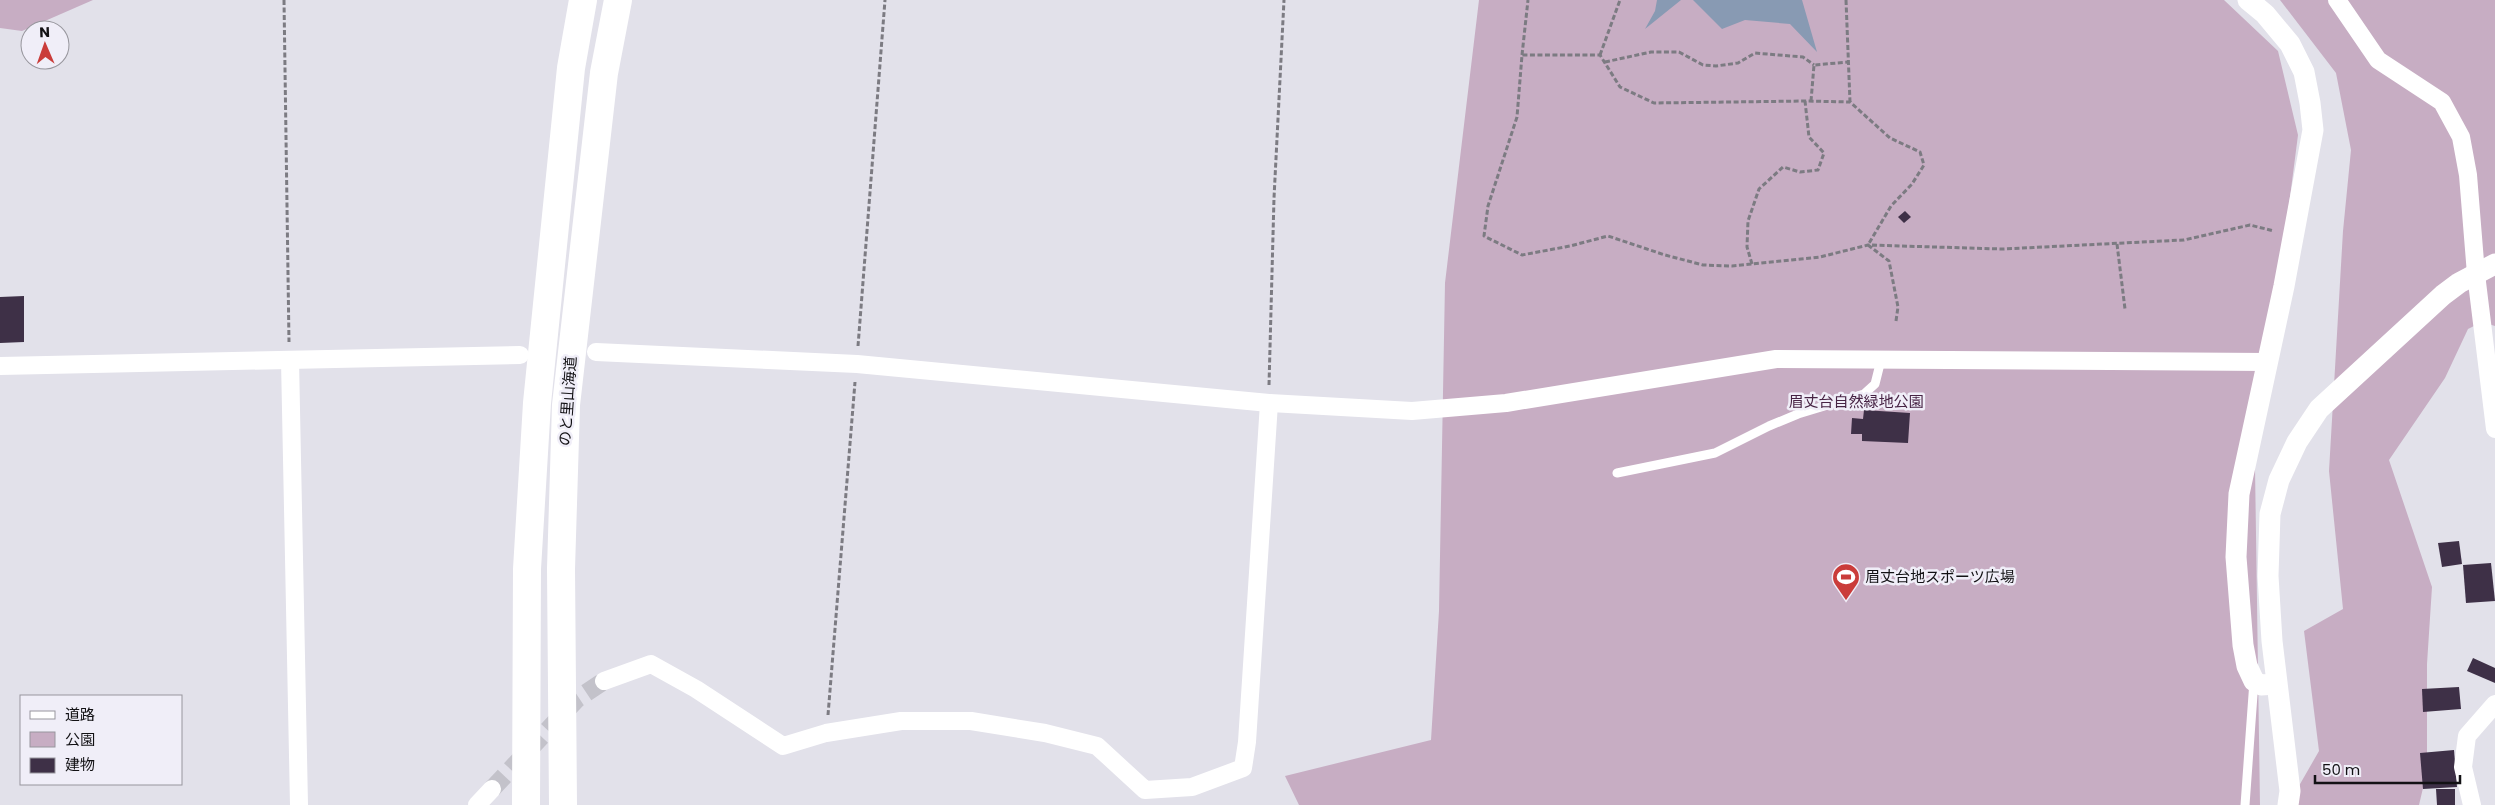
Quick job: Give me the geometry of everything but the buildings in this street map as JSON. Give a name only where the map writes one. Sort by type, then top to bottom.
[{"type":"highway","name":"のと里山海道","points":[[526,805],[527,569],[537,403],[571,68],[582,0]]},
{"type":"highway","name":"のと里山海道","points":[[562,805],[560,569],[566,404],[604,73],[618,0]]},
{"type":"street","points":[[2248,0],[2265,14],[2290,44],[2304,72],[2313,130],[2294,235],[2239,494],[2236,557],[2242,646],[2247,666],[2254,681],[2261,685],[2276,684]]},
{"type":"street","points":[[2336,0],[2378,60],[2442,102],[2461,137],[2468,175],[2476,274],[2495,429]]},
{"type":"street","points":[[2288,805],[2290,791],[2276,684],[2268,567],[2270,514],[2283,472],[2297,442],[2319,410],[2414,319],[2459,283],[2495,264]]},
{"type":"street","points":[[596,352],[856,364],[1269,403],[1412,412],[1506,403],[1776,359],[2268,362]]},
{"type":"street","points":[[0,366],[520,354]]},
{"type":"street","points":[[290,360],[299,805]]},
{"type":"street","points":[[604,681],[651,664],[696,690],[782,746],[826,733],[901,721],[971,721],[1045,733],[1097,746],[1146,790],[1192,787],[1243,768],[1269,403]]},
{"type":"street","points":[[2472,805],[2463,768],[2467,736],[2495,704]]},
{"type":"street","points":[[477,805],[492,788]]},
{"type":"lane","points":[[1616,473],[1715,454],[1768,426],[1798,414],[1864,394],[1875,384],[1881,360]]},
{"type":"lane","points":[[2244,805],[2254,681]]},
{"type":"path","points":[[284,0],[290,360]]},
{"type":"path","points":[[826,733],[885,0]]},
{"type":"path","points":[[1269,403],[1268,346],[1284,0]]},
{"type":"path","points":[[1528,0],[1517,117],[1488,206],[1484,236],[1522,255],[1570,246],[1608,236],[1665,256],[1702,265],[1752,264],[1820,256],[1868,244],[2002,248],[2117,244],[2184,240],[2250,225],[2294,235]]},
{"type":"path","points":[[1620,0],[1600,55],[1620,87],[1654,103],[1805,100],[1850,102],[1890,138],[1920,152],[1924,165],[1912,184],[1891,206],[1868,244]]},
{"type":"path","points":[[1846,0],[1850,102]]},
{"type":"path","points":[[1604,62],[1651,52],[1679,52],[1703,65],[1716,66],[1738,62],[1755,53],[1803,57],[1814,65],[1849,62]]},
{"type":"path","points":[[1522,55],[1600,55]]},
{"type":"path","points":[[1811,101],[1814,65]]},
{"type":"path","points":[[1752,264],[1747,248],[1748,221],[1759,189],[1783,167],[1800,172],[1818,170],[1824,153],[1809,137],[1805,100]]},
{"type":"path","points":[[1868,244],[1889,261],[1898,307],[1896,321]]},
{"type":"path","points":[[2117,244],[2125,309]]},
{"type":"green space","points":[[0,0],[93,0],[47,20],[20,20],[20,31],[0,28]]},
{"type":"green space","name":"眉丈台自然緑地公園","points":[[1479,0],[2224,0],[2278,51],[2298,135],[2255,467],[2260,805],[1299,805],[1285,776],[1431,740],[1439,611],[1445,283]]},
{"type":"green space","points":[[2280,0],[2495,0],[2495,326],[2482,322],[2468,329],[2445,378],[2389,460],[2432,587],[2427,664],[2427,771],[2419,805],[2288,805],[2319,751],[2304,631],[2343,609],[2329,471],[2343,231],[2351,150],[2336,73]]},
{"type":"water","points":[[1657,0],[1681,0],[1645,29],[1655,11]]},
{"type":"water","points":[[1693,0],[1802,0],[1817,52],[1790,24],[1745,20],[1722,29]]},
{"type":"tunnel","points":[[492,789],[577,699],[604,681]]},
{"type":"place","name":"眉丈台地スポーツ広場","points":[[1846,601]]}]
